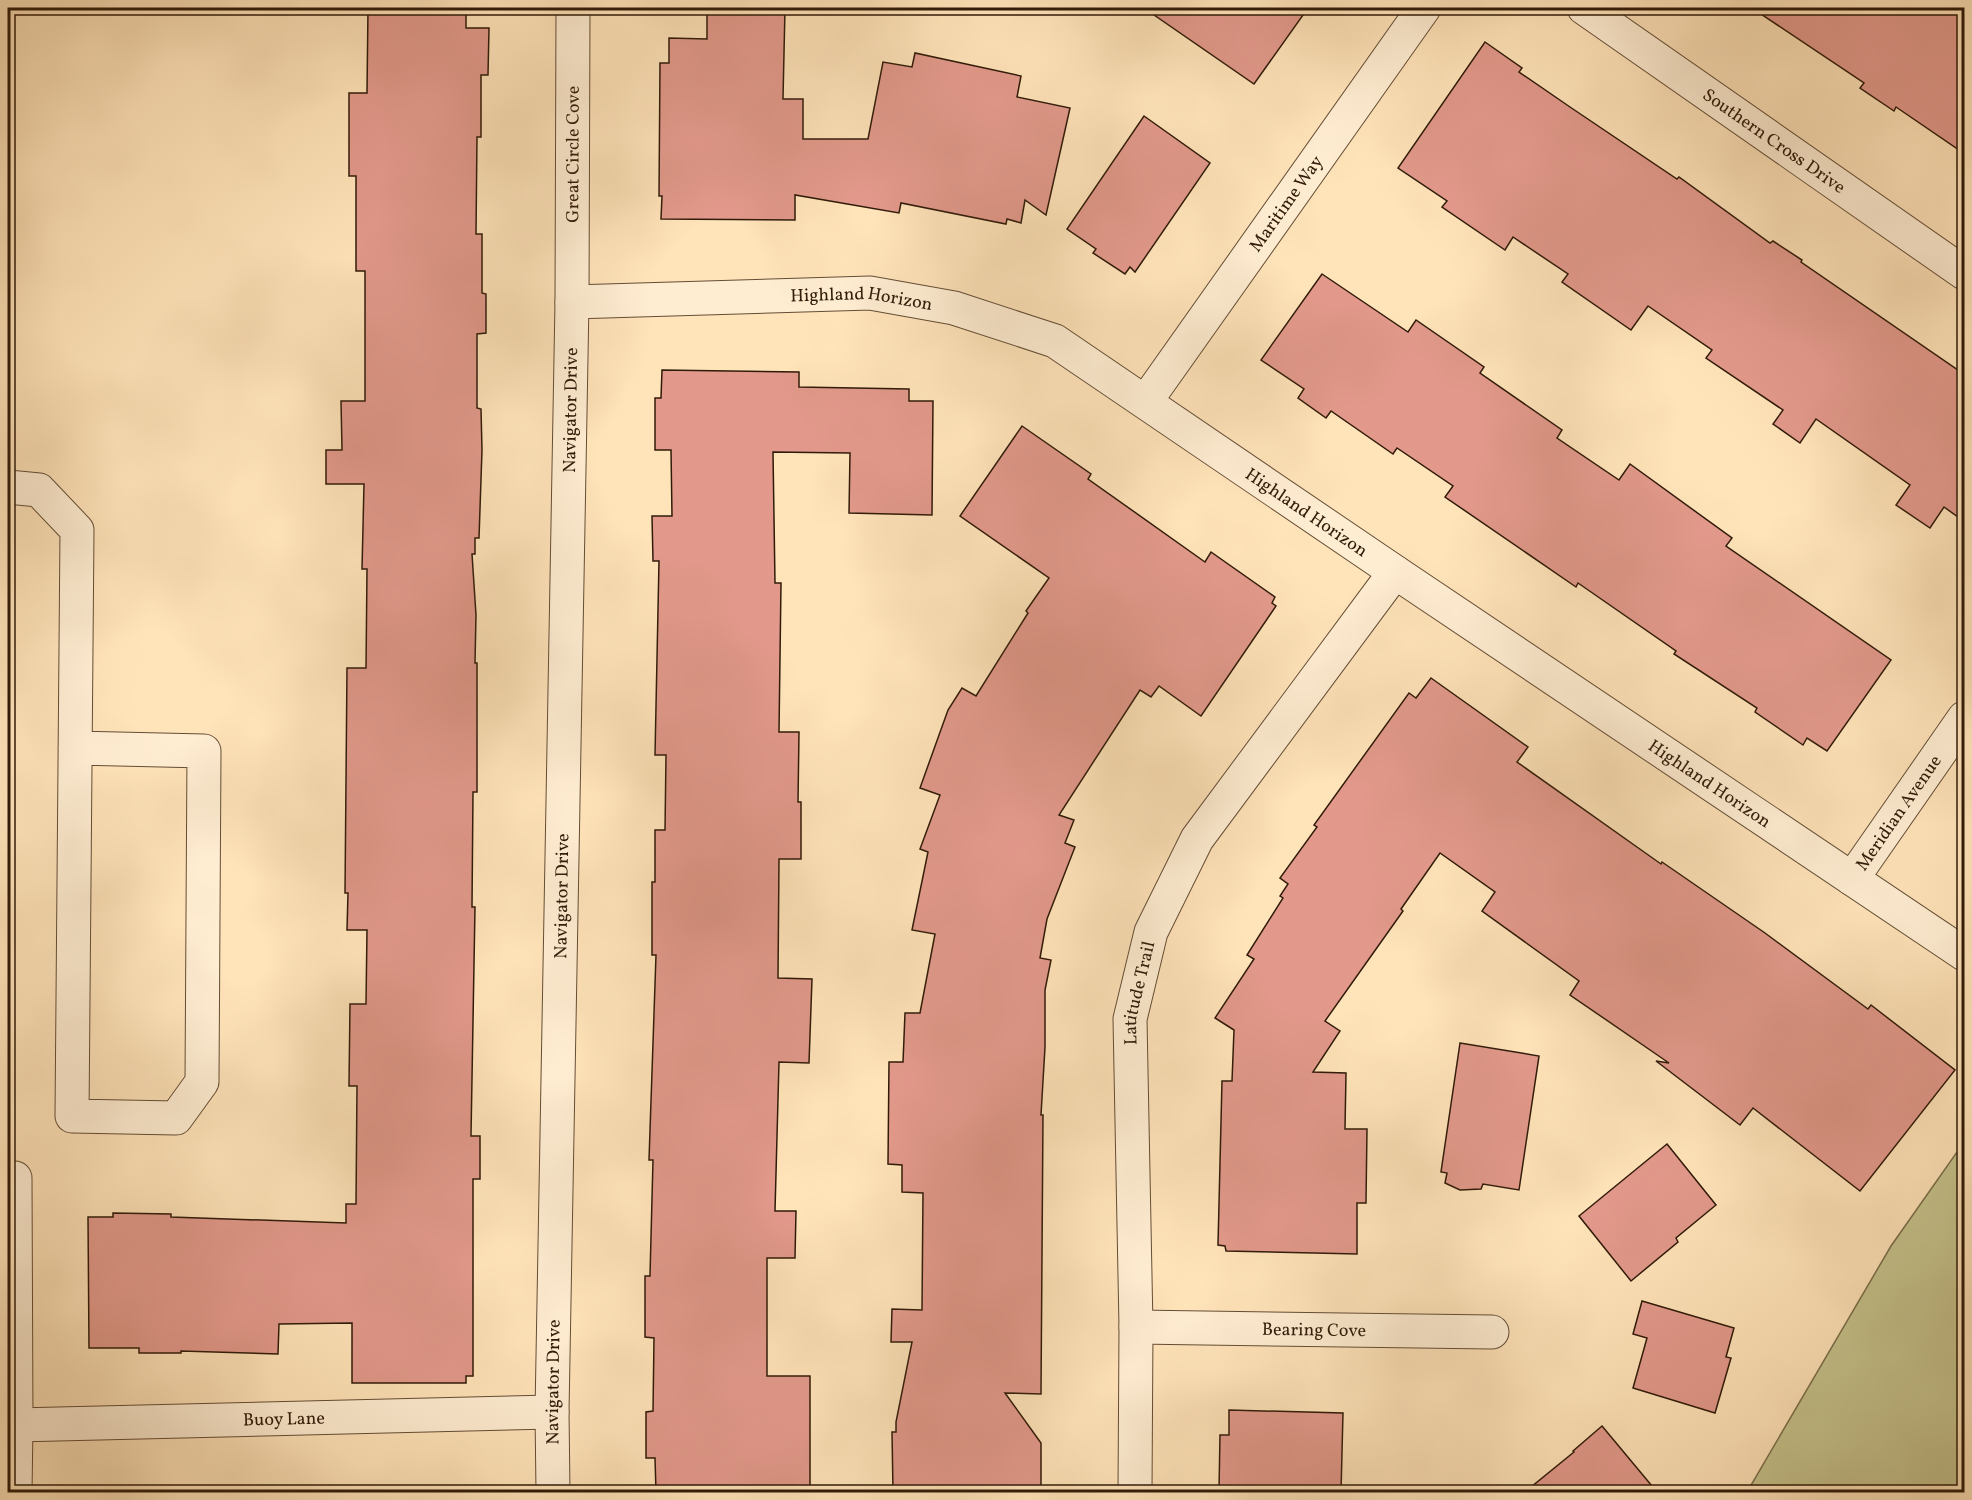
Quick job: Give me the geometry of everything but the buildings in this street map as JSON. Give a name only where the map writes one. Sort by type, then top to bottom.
[{"type":"street","name":"Great Circle Cove","points":[[572,302],[573,8]]},
{"type":"street","name":"Maritime Way","points":[[1146,401],[1424,8]]},
{"type":"street","name":"Southern Cross Drive","points":[[1584,8],[1965,273]]},
{"type":"street","name":"Highland Horizon","points":[[572,302],[870,293],[954,308],[1055,341],[1965,954]]},
{"type":"street","name":"Navigator Drive","points":[[553,1492],[552,1412],[572,302]]},
{"type":"street","points":[[8,487],[39,490],[77,530],[75,748],[72,1116],[176,1118],[202,1082],[204,751],[75,748]]},
{"type":"street","name":"Latitude Trail","points":[[1136,1492],[1136,1327],[1130,1019],[1150,932],[1197,839],[1395,572]]},
{"type":"street","name":"Meridian Avenue","points":[[1852,879],[1965,718]]},
{"type":"street","points":[[15,1178],[15,1492]]},
{"type":"street","name":"Bearing Cove","points":[[1136,1327],[1492,1332]]},
{"type":"street","name":"Buoy Lane","points":[[16,1425],[552,1412]]},
{"type":"shaded area","points":[[1964,1142],[1964,1492],[1747,1492],[1891,1246]]}]
